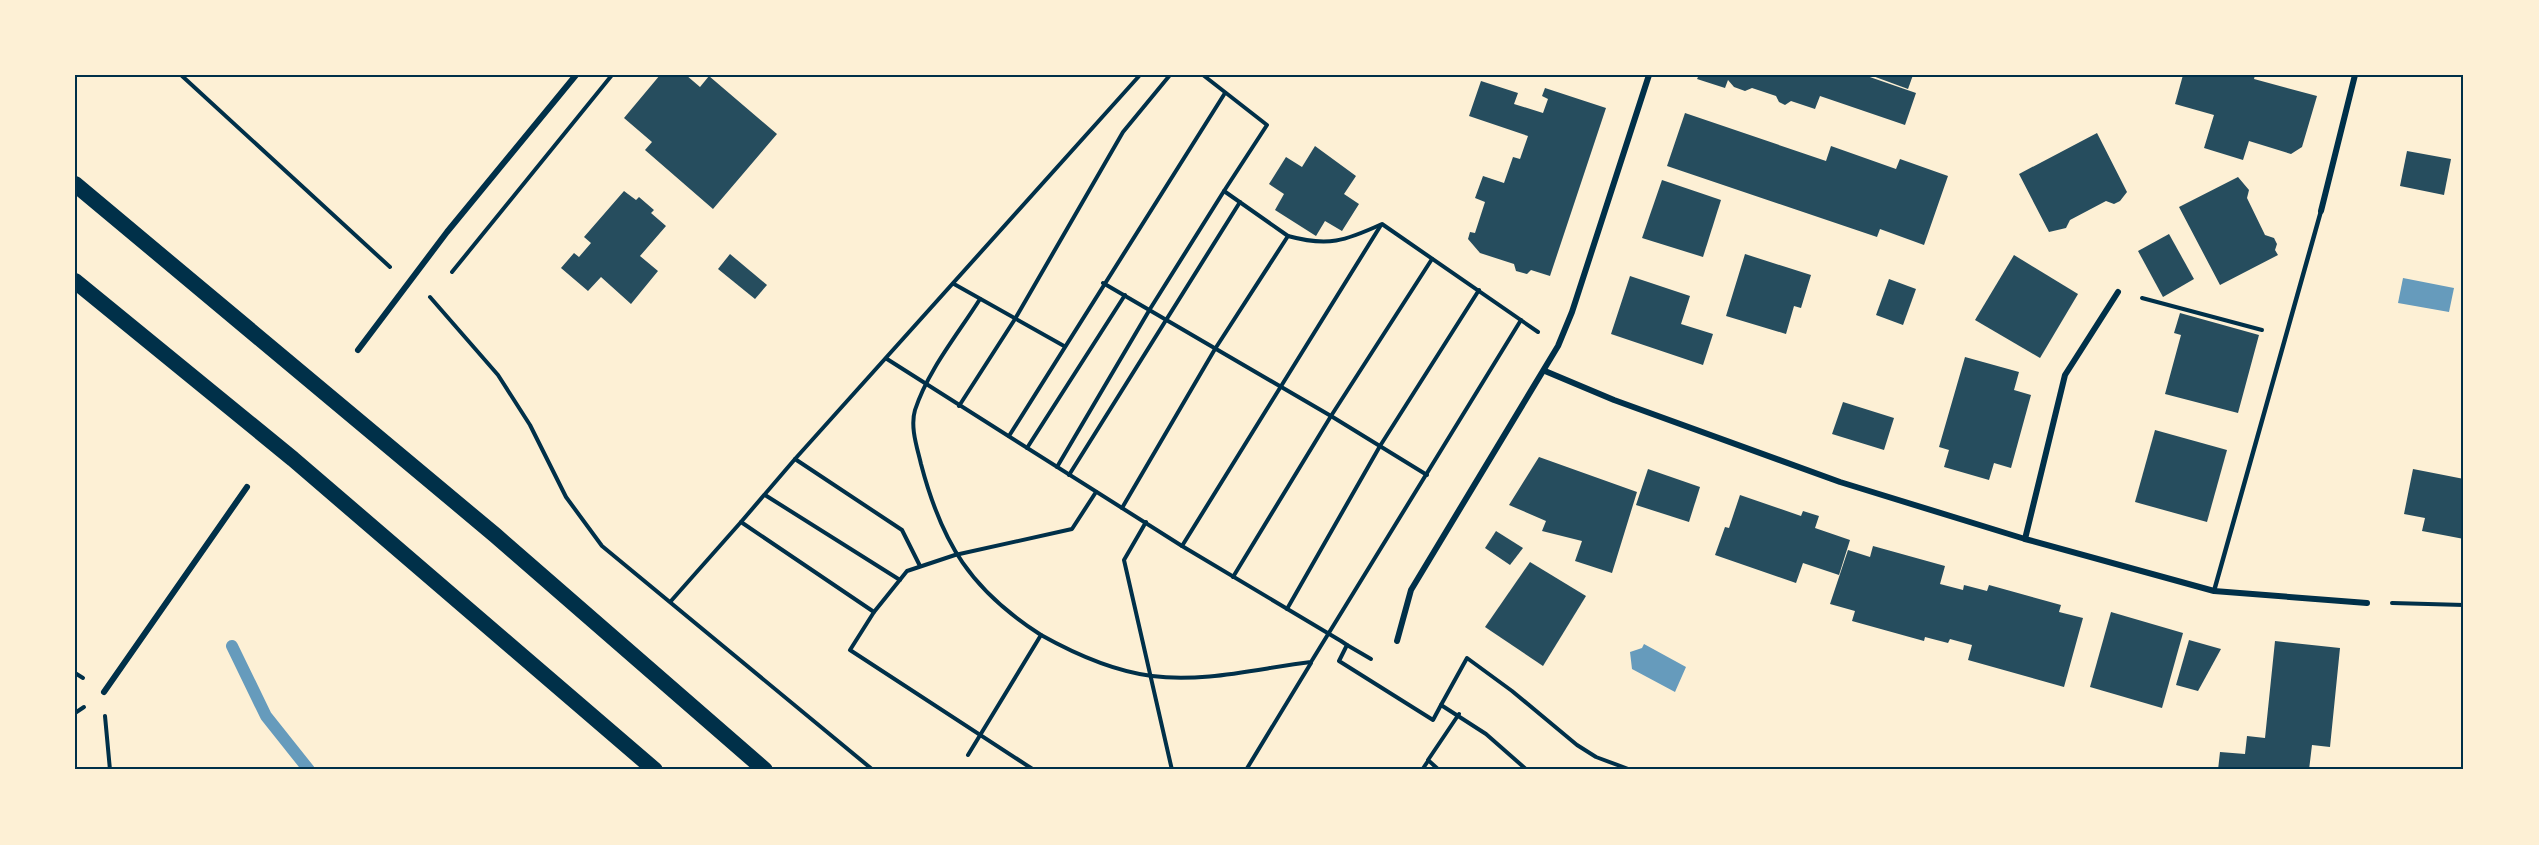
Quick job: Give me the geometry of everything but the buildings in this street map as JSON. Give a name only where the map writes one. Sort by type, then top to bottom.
[{"type":"highway","points":[[75,184],[340,405],[765,770]]},
{"type":"highway","points":[[75,282],[293,459],[655,770]]},
{"type":"street","points":[[358,350],[410,280],[576,75]]},
{"type":"street","points":[[1396,641],[1411,590],[1558,346],[1572,312],[1649,75]]},
{"type":"street","points":[[2321,211],[2355,75]]},
{"type":"street","points":[[2025,539],[2065,375],[2118,292]]},
{"type":"street","points":[[1545,371],[1614,400],[1840,482],[2025,539],[2214,591],[2367,603]]},
{"type":"street","points":[[104,692],[171,591],[247,487]]},
{"type":"lane","points":[[2214,591],[2284,335],[2321,211]]},
{"type":"path","points":[[182,75],[392,268],[430,297],[498,375],[530,424],[566,497],[602,546],[873,770]]},
{"type":"path","points":[[450,274],[612,75]]},
{"type":"path","points":[[671,601],[795,459],[1140,75]]},
{"type":"path","points":[[959,406],[1015,319],[1124,132],[1170,75]]},
{"type":"path","points":[[1057,467],[1150,309],[1267,125],[1203,75]]},
{"type":"path","points":[[1009,436],[1103,283],[1225,93]]},
{"type":"path","points":[[1224,191],[1287,236],[1312,243],[1331,243],[1350,238],[1382,224]]},
{"type":"path","points":[[1069,474],[1240,202]]},
{"type":"path","points":[[1382,224],[1558,346]]},
{"type":"path","points":[[1182,546],[1382,224]]},
{"type":"path","points":[[1122,508],[1215,350],[1287,236]]},
{"type":"path","points":[[1233,577],[1331,416],[1432,259]]},
{"type":"path","points":[[1103,283],[1331,416],[1427,475]]},
{"type":"path","points":[[954,284],[1064,346]]},
{"type":"path","points":[[430,297],[437,289]]},
{"type":"path","points":[[1287,609],[1380,446],[1479,290]]},
{"type":"path","points":[[2118,292],[2284,335]]},
{"type":"path","points":[[1028,448],[1125,295]]},
{"type":"path","points":[[980,299],[926,384],[915,412],[916,443],[927,486],[955,555],[989,597],[1007,613],[1067,651],[1089,660],[1152,676],[1214,675],[1311,662]]},
{"type":"path","points":[[1246,770],[1521,320]]},
{"type":"path","points":[[887,359],[1182,546],[1371,659]]},
{"type":"path","points":[[795,459],[902,530],[920,566]]},
{"type":"path","points":[[1034,770],[850,650],[874,612],[907,571],[955,555],[1072,529],[1096,492]]},
{"type":"path","points":[[765,495],[900,580]]},
{"type":"path","points":[[741,522],[874,612]]},
{"type":"path","points":[[1146,522],[1124,560],[1172,770]]},
{"type":"path","points":[[2367,603],[2464,604]]},
{"type":"path","points":[[968,755],[1041,635]]},
{"type":"path","points":[[1347,645],[1339,661],[1433,720],[1467,658],[1512,691],[1577,745],[1596,757],[1631,770]]},
{"type":"path","points":[[104,692],[110,770]]},
{"type":"path","points":[[1441,705],[1459,714],[1527,770]]},
{"type":"path","points":[[1422,770],[1459,714]]},
{"type":"path","points":[[1428,760],[1439,770]]},
{"type":"water","points":[[2403,278],[2454,288],[2449,312],[2398,303]]},
{"type":"water","points":[[1644,644],[1686,667],[1675,692],[1632,669],[1630,652],[1642,648]]},
{"type":"waterway","points":[[232,646],[266,716],[309,770]]}]
